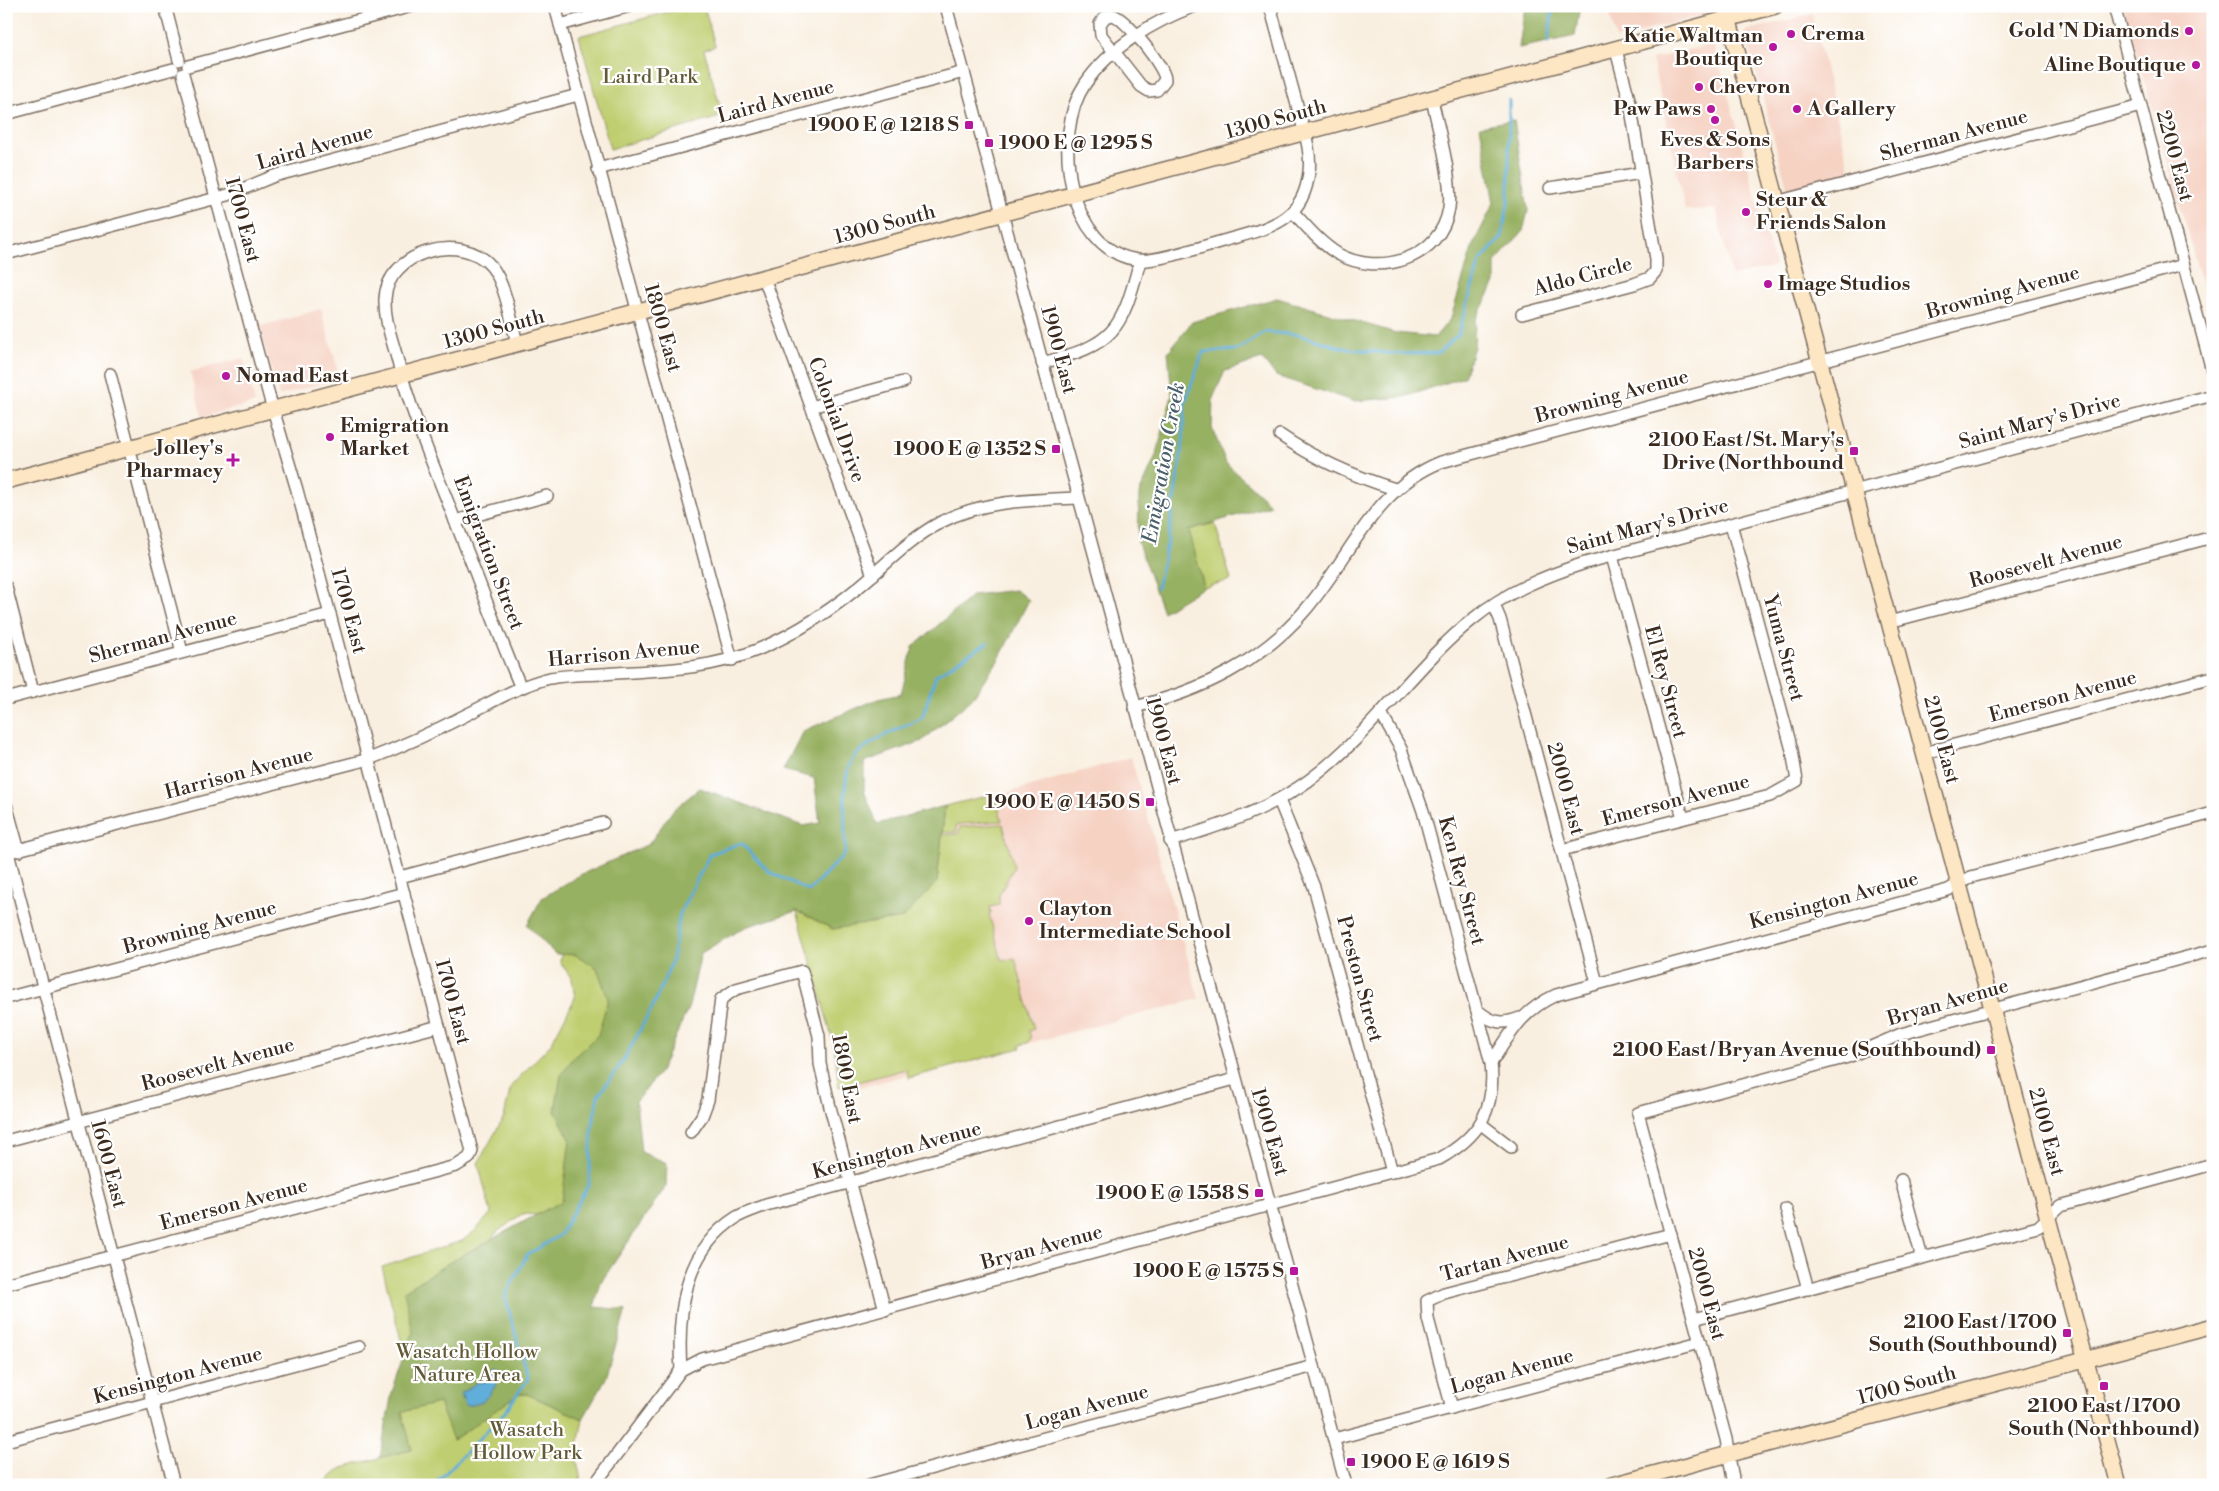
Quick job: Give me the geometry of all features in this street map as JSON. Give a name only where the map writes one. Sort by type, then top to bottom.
[{"type":"street","name":"1700 East","points":[[165,6],[440,1026],[471,1144],[469,1158]]},
{"type":"street","points":[[6,114],[412,6]]},
{"type":"street","name":"1800 East","points":[[555,6],[732,660]]},
{"type":"street","points":[[560,25],[630,6]]},
{"type":"street","name":"1900 East","points":[[946,6],[1170,841],[1346,1485]]},
{"type":"street","points":[[1195,6],[1161,20],[1136,36],[1115,53],[1084,85],[1069,123],[1068,156],[1075,194],[1085,222],[1097,238],[1113,251],[1140,261],[1263,230],[1280,223],[1293,212],[1306,188],[1310,169],[1304,133],[1270,6]]},
{"type":"street","name":"1300 South","points":[[6,481],[1616,50],[1726,13],[1775,6]]},
{"type":"street","name":"2200 East","points":[[2114,6],[2213,374]]},
{"type":"street","name":"2100 East","points":[[1726,13],[2119,1485]]},
{"type":"street","points":[[1112,14],[1119,16],[1136,36],[1164,72],[1165,80],[1161,88],[1153,91],[1145,89],[1115,53],[1100,31],[1100,24],[1104,17],[1112,14]]},
{"type":"street","points":[[1550,188],[1641,173],[1630,103],[1616,50]]},
{"type":"street","name":"Laird Avenue","points":[[598,169],[964,72]]},
{"type":"street","name":"Laird Avenue","points":[[6,254],[217,198],[246,189],[274,176],[578,95]]},
{"type":"street","points":[[1293,212],[1327,247],[1350,259],[1382,264],[1404,260],[1424,250],[1440,232],[1445,221],[1450,198],[1432,99]]},
{"type":"street","name":"Sherman Avenue","points":[[1776,202],[2141,106]]},
{"type":"street","name":"Aldo Circle","points":[[1522,314],[1634,284],[1654,274],[1657,267],[1656,259],[1641,173]]},
{"type":"street","points":[[401,375],[385,307],[386,289],[398,268],[414,257],[430,252],[446,249],[464,250],[480,256],[491,266],[500,282],[517,344]]},
{"type":"street","points":[[1042,363],[1085,351],[1113,330],[1126,310],[1140,261]]},
{"type":"street","name":"Browning Avenue","points":[[1134,707],[1189,690],[1212,680],[1234,669],[1271,644],[1308,607],[1379,506],[1410,477],[1441,462],[2183,265]]},
{"type":"street","name":"Colonial Drive","points":[[764,278],[873,575]]},
{"type":"street","points":[[110,374],[182,652]]},
{"type":"street","name":"Emigration Street","points":[[401,375],[408,399],[521,688]]},
{"type":"street","points":[[811,407],[904,382]]},
{"type":"street","name":"Saint Mary's Drive","points":[[1170,841],[1228,824],[1279,800],[1330,763],[1381,714],[1456,634],[1494,605],[1537,580],[1612,556],[2213,395]]},
{"type":"street","points":[[1280,434],[1311,455],[1336,468],[1395,489]]},
{"type":"street","points":[[455,521],[547,496]]},
{"type":"street","name":"Harrison Avenue","points":[[11,852],[369,759],[420,739],[521,688],[552,678],[704,666],[732,660],[781,639],[811,622],[873,575],[909,542],[941,522],[965,512],[995,504],[1078,498]]},
{"type":"street","name":"Yuma Street","points":[[1731,524],[1792,750],[1797,781]]},
{"type":"street","name":"Roosevelt Avenue","points":[[1889,622],[2213,537]]},
{"type":"street","name":"El Rey Street","points":[[1612,556],[1683,818]]},
{"type":"street","points":[[6,587],[33,692]]},
{"type":"street","name":"2000 East","points":[[1494,605],[1500,618],[1597,983]]},
{"type":"street","name":"Sherman Avenue","points":[[6,699],[330,614]]},
{"type":"street","name":"Emerson Avenue","points":[[1924,753],[2213,676]]},
{"type":"street","name":"Ken Rey Street","points":[[1381,714],[1394,734],[1413,780],[1491,1063]]},
{"type":"street","name":"Emerson Avenue","points":[[1562,850],[1770,796],[1797,781]]},
{"type":"street","name":"Preston Street","points":[[1279,800],[1314,887],[1392,1172]]},
{"type":"street","name":"1600 East","points":[[6,804],[11,852],[43,988],[174,1485]]},
{"type":"street","name":"Kensington Avenue","points":[[1491,1063],[1522,1017],[1544,1000],[1556,995],[1948,890],[1971,877],[2213,813]]},
{"type":"street","points":[[400,877],[604,823]]},
{"type":"street","name":"Browning Avenue","points":[[6,998],[404,893]]},
{"type":"street","name":"Bryan Avenue","points":[[1638,1113],[1848,1057],[1901,1034],[2213,950]]},
{"type":"street","name":"1800 East","points":[[691,1132],[702,1116],[708,1100],[721,1000],[736,989],[802,971],[819,1036],[820,1064],[885,1310]]},
{"type":"street","points":[[1476,1010],[1486,1019],[1497,1023],[1507,1023],[1522,1017]]},
{"type":"street","name":"Roosevelt Avenue","points":[[6,1141],[440,1026]]},
{"type":"street","name":"Bryan Avenue","points":[[594,1485],[681,1370],[702,1359],[1438,1159],[1466,1142],[1481,1124],[1491,1094],[1491,1063]]},
{"type":"street","name":"Kensington Avenue","points":[[681,1370],[682,1308],[687,1282],[694,1264],[718,1232],[738,1217],[766,1205],[1235,1078]]},
{"type":"street","name":"2000 East","points":[[1638,1113],[1700,1342],[1734,1485]]},
{"type":"street","points":[[1481,1124],[1511,1147]]},
{"type":"street","name":"Emerson Avenue","points":[[6,1284],[456,1166],[469,1158]]},
{"type":"street","points":[[1694,1319],[2038,1227],[2060,1206],[2213,1164]]},
{"type":"street","points":[[1901,1180],[1922,1258]]},
{"type":"street","points":[[1786,1209],[1808,1289]]},
{"type":"street","name":"Tartan Avenue","points":[[1452,1408],[1428,1319],[1427,1302],[1444,1293],[1671,1234]]},
{"type":"street","name":"1700 South","points":[[1612,1485],[2213,1326]]},
{"type":"street","name":"Logan Avenue","points":[[1334,1439],[1700,1342]]},
{"type":"street","name":"Kensington Avenue","points":[[6,1440],[359,1347]]},
{"type":"street","name":"Logan Avenue","points":[[869,1485],[1314,1366]]},
{"type":"shaded area","points":[[1608,6],[1709,6],[1711,13],[1616,39]]},
{"type":"shaded area","points":[[2123,6],[2213,6],[2213,323]]},
{"type":"shaded area","points":[[1812,14],[1851,174],[1788,191],[1745,31]]},
{"type":"shaded area","points":[[1714,44],[1775,266],[1732,276],[1716,209],[1685,210],[1652,59]]},
{"type":"shaded area","points":[[321,309],[340,378],[279,396],[259,327]]},
{"type":"shaded area","points":[[243,358],[255,403],[202,417],[190,372]]},
{"type":"shaded area","name":"Clayton Intermediate School","points":[[1131,757],[1199,999],[845,1091],[815,962],[833,929],[937,882],[954,808]]},
{"type":"green space","name":"Laird Park","points":[[690,6],[704,6],[715,46],[704,50],[723,116],[610,149],[579,36]]},
{"type":"green space","points":[[1525,6],[1580,6],[1575,36],[1519,48]]},
{"type":"green space","points":[[1514,120],[1528,211],[1523,231],[1495,262],[1495,283],[1475,321],[1474,347],[1464,377],[1404,397],[1353,401],[1276,376],[1262,359],[1225,371],[1213,398],[1212,428],[1226,463],[1271,505],[1189,530],[1204,587],[1163,612],[1138,543],[1139,494],[1156,456],[1172,395],[1168,352],[1192,322],[1277,298],[1396,333],[1435,337],[1451,318],[1473,245],[1494,203],[1480,126]]},
{"type":"green space","points":[[1215,523],[1231,580],[1204,587],[1188,530]]},
{"type":"green space","points":[[1015,590],[1029,600],[999,659],[971,700],[922,741],[864,762],[864,791],[877,824],[945,806],[937,882],[903,918],[833,929],[797,911],[745,927],[701,953],[689,1006],[660,1072],[636,1101],[641,1152],[667,1163],[666,1186],[601,1282],[594,1307],[626,1310],[606,1378],[583,1419],[527,1394],[519,1394],[453,1440],[439,1403],[402,1412],[412,1450],[380,1458],[392,1392],[413,1333],[404,1291],[455,1259],[562,1201],[570,1139],[555,1111],[561,1075],[574,1057],[598,1035],[608,999],[597,968],[576,955],[555,954],[527,925],[542,898],[580,875],[649,844],[673,810],[700,788],[803,826],[820,823],[814,778],[783,770],[803,731],[878,699],[901,694],[913,647],[973,595]]},
{"type":"green space","points":[[995,794],[1002,821],[960,824],[956,826],[956,832],[942,833],[945,806]]},
{"type":"green space","points":[[1003,824],[1014,867],[999,895],[999,905],[990,907],[991,913],[989,914],[1002,961],[1015,958],[1034,1029],[1029,1031],[1031,1038],[1028,1043],[1020,1045],[1021,1048],[909,1078],[906,1069],[839,1087],[834,1045],[797,911],[833,929],[937,882],[942,835],[958,834],[960,827]]},
{"type":"green space","name":"Wasatch Hollow Nature Area","points":[[639,907],[571,1140],[564,1201],[542,1215],[522,1214],[497,1232],[488,1243],[453,1440],[518,1394],[527,1394],[583,1419],[576,1456],[582,1485],[321,1485],[342,1468],[380,1458],[395,1432],[407,1363],[382,1267],[462,1241],[476,1230],[491,1213],[478,1163],[504,1117],[511,1086],[551,1044],[575,998],[572,979],[560,962],[562,950]]},
{"type":"water","points":[[495,1369],[501,1372],[489,1396],[478,1403],[465,1405],[461,1393],[478,1382],[486,1382]]},
{"type":"waterway","name":"Emigration Creek","points":[[1548,42],[1553,6]]},
{"type":"waterway","name":"Emigration Creek","points":[[1157,588],[1168,540],[1183,443],[1185,403],[1203,352],[1237,350],[1265,332],[1299,335],[1343,348],[1395,354],[1438,353],[1458,335],[1480,261],[1502,237],[1509,198],[1509,100]]},
{"type":"waterway","name":"Emigration Creek","points":[[434,1485],[505,1412],[528,1379],[505,1296],[527,1255],[560,1235],[589,1184],[592,1128],[598,1096],[625,1058],[655,1002],[672,961],[680,913],[710,854],[741,843],[768,871],[809,891],[845,853],[845,788],[847,775],[854,757],[877,739],[922,718],[936,675],[987,643]]},
{"type":"place","name":"Gold 'N Diamonds","points":[[2189,31]]},
{"type":"place","name":"Crema","points":[[1791,34]]},
{"type":"place","name":"Katie Waltman Boutique","points":[[1773,47]]},
{"type":"place","name":"Aline Boutique","points":[[2196,65]]},
{"type":"place","name":"Chevron","points":[[1699,87]]},
{"type":"place","name":"Paw Paws","points":[[1711,109]]},
{"type":"place","name":"A Gallery","points":[[1797,109]]},
{"type":"place","name":"Eves & Sons Barbers","points":[[1715,120]]},
{"type":"place","name":"1900 E @ 1218 S","points":[[969,125]]},
{"type":"place","name":"1900 E @ 1295 S","points":[[989,143]]},
{"type":"place","name":"Steur & Friends Salon","points":[[1746,212]]},
{"type":"place","name":"Image Studios","points":[[1768,284]]},
{"type":"place","name":"Nomad East","points":[[226,376]]},
{"type":"place","name":"Emigration Market","points":[[330,437]]},
{"type":"place","name":"1900 E @ 1352 S","points":[[1056,449]]},
{"type":"place","name":"2100 East / St. Mary's Drive (Northbound","points":[[1854,451]]},
{"type":"place","name":"Jolley's Pharmacy","points":[[233,460]]},
{"type":"place","name":"1900 E @ 1450 S","points":[[1150,802]]},
{"type":"place","name":"Clayton Intermediate School","points":[[1029,921]]},
{"type":"place","name":"2100 East / Bryan Avenue (Southbound)","points":[[1991,1050]]},
{"type":"place","name":"1900 E @ 1558 S","points":[[1259,1193]]},
{"type":"place","name":"1900 E @ 1575 S","points":[[1294,1271]]},
{"type":"place","name":"2100 East / 1700 South (Southbound)","points":[[2067,1333]]},
{"type":"place","name":"2100 East / 1700 South (Northbound)","points":[[2104,1386]]},
{"type":"place","name":"1900 E @ 1619 S","points":[[1351,1462]]},
{"type":"park label","name":"Wasatch Hollow Park","points":[[527,1442]]}]
